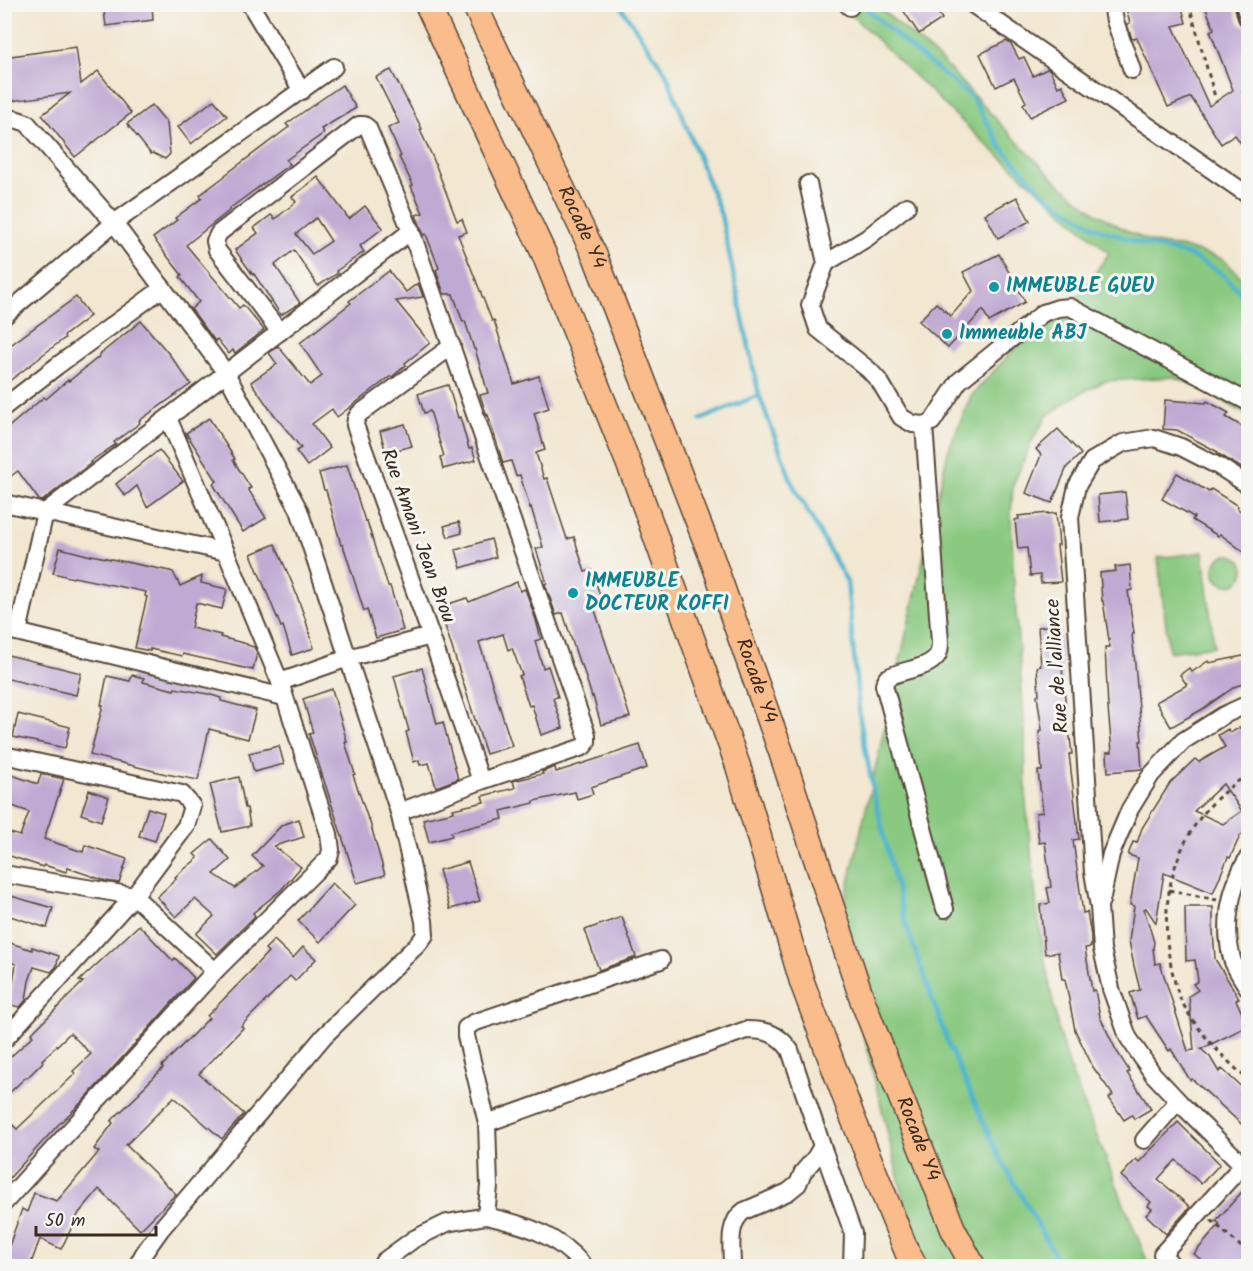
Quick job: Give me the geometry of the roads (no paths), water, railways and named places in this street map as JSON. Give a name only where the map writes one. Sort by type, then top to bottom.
[{"type":"highway","points":[[427,4],[544,254],[636,482],[738,766],[802,982],[852,1116],[915,1266]]},
{"type":"highway","name":"Rocade Y4","points":[[474,4],[595,256],[725,594],[782,752],[863,1002],[953,1229],[974,1266]]},
{"type":"street","points":[[250,4],[302,91]]},
{"type":"street","points":[[972,4],[1248,195]]},
{"type":"street","points":[[1112,4],[1115,21],[1132,70]]},
{"type":"street","points":[[1244,4],[1248,17]]},
{"type":"street","points":[[4,316],[114,223],[334,67]]},
{"type":"street","points":[[4,121],[15,119],[27,123],[114,223],[226,373],[299,510],[399,812],[424,921],[425,935],[419,944],[324,1036],[160,1229],[137,1266]]},
{"type":"street","points":[[280,332],[218,250],[215,241],[219,233],[358,125],[364,125],[368,128],[411,231],[587,735],[587,742],[583,747],[481,781],[399,812]]},
{"type":"street","points":[[808,184],[826,263],[810,305],[818,329],[869,370],[880,382],[901,417],[913,424],[924,425],[932,422],[959,381],[1043,313],[1070,307],[1248,402]]},
{"type":"street","points":[[826,263],[867,238],[907,206]]},
{"type":"street","points":[[411,231],[45,512],[11,631],[282,690],[348,658],[431,636]]},
{"type":"street","points":[[4,407],[163,288]]},
{"type":"street","name":"Rue Amani Jean Brou","points":[[452,346],[359,414],[355,425],[481,781]]},
{"type":"street","points":[[4,1203],[215,970],[329,858],[331,850],[329,834],[282,690],[168,418]]},
{"type":"street","points":[[924,425],[940,642],[938,655],[928,664],[893,673],[884,685],[945,909]]},
{"type":"street","name":"Rue de l'alliance","points":[[1100,907],[1093,872],[1070,517],[1077,486],[1092,461],[1123,443],[1154,438],[1181,447],[1220,467],[1248,485]]},
{"type":"street","points":[[4,503],[226,552]]},
{"type":"street","points":[[1173,1266],[1162,1254],[1247,1164],[1178,1101],[1153,1074],[1128,1037],[1102,949],[1100,907],[1111,854],[1130,809],[1151,775],[1183,741],[1224,715],[1248,704]]},
{"type":"street","points":[[4,755],[182,794],[192,806],[186,826],[134,896],[4,1040]]},
{"type":"street","points":[[1248,858],[1230,902],[1227,927],[1233,960],[1248,988]]},
{"type":"street","points":[[4,874],[134,896],[215,970]]},
{"type":"street","points":[[486,1216],[489,1186],[487,1123],[466,1028],[473,1023],[661,960]]},
{"type":"street","points":[[487,1123],[746,1030],[761,1030],[777,1036],[790,1050],[854,1233],[852,1266]]},
{"type":"street","points":[[1144,1140],[1178,1101]]},
{"type":"street","points":[[732,1266],[732,1226],[737,1215],[788,1192],[798,1184],[802,1172],[822,1146]]},
{"type":"street","points":[[381,1266],[384,1261],[414,1239],[447,1224],[486,1216],[516,1223],[546,1234],[574,1255],[584,1266]]},
{"type":"waterway","points":[[619,4],[666,73],[721,215],[759,395],[793,485],[847,582],[860,720],[874,795],[905,922],[949,1046],[998,1154],[1061,1266]]},
{"type":"waterway","points":[[861,4],[913,50],[972,97],[1002,148],[1045,195],[1095,227],[1136,242],[1189,255],[1220,272],[1248,300]]},
{"type":"waterway","points":[[700,420],[759,395]]},
{"type":"place","name":"IMMEUBLE GUEU","points":[[994,287]]},
{"type":"place","name":"Immeuble ABJ","points":[[947,334]]},
{"type":"place","name":"IMMEUBLE DOCTEUR KOFFI","points":[[573,593]]}]
